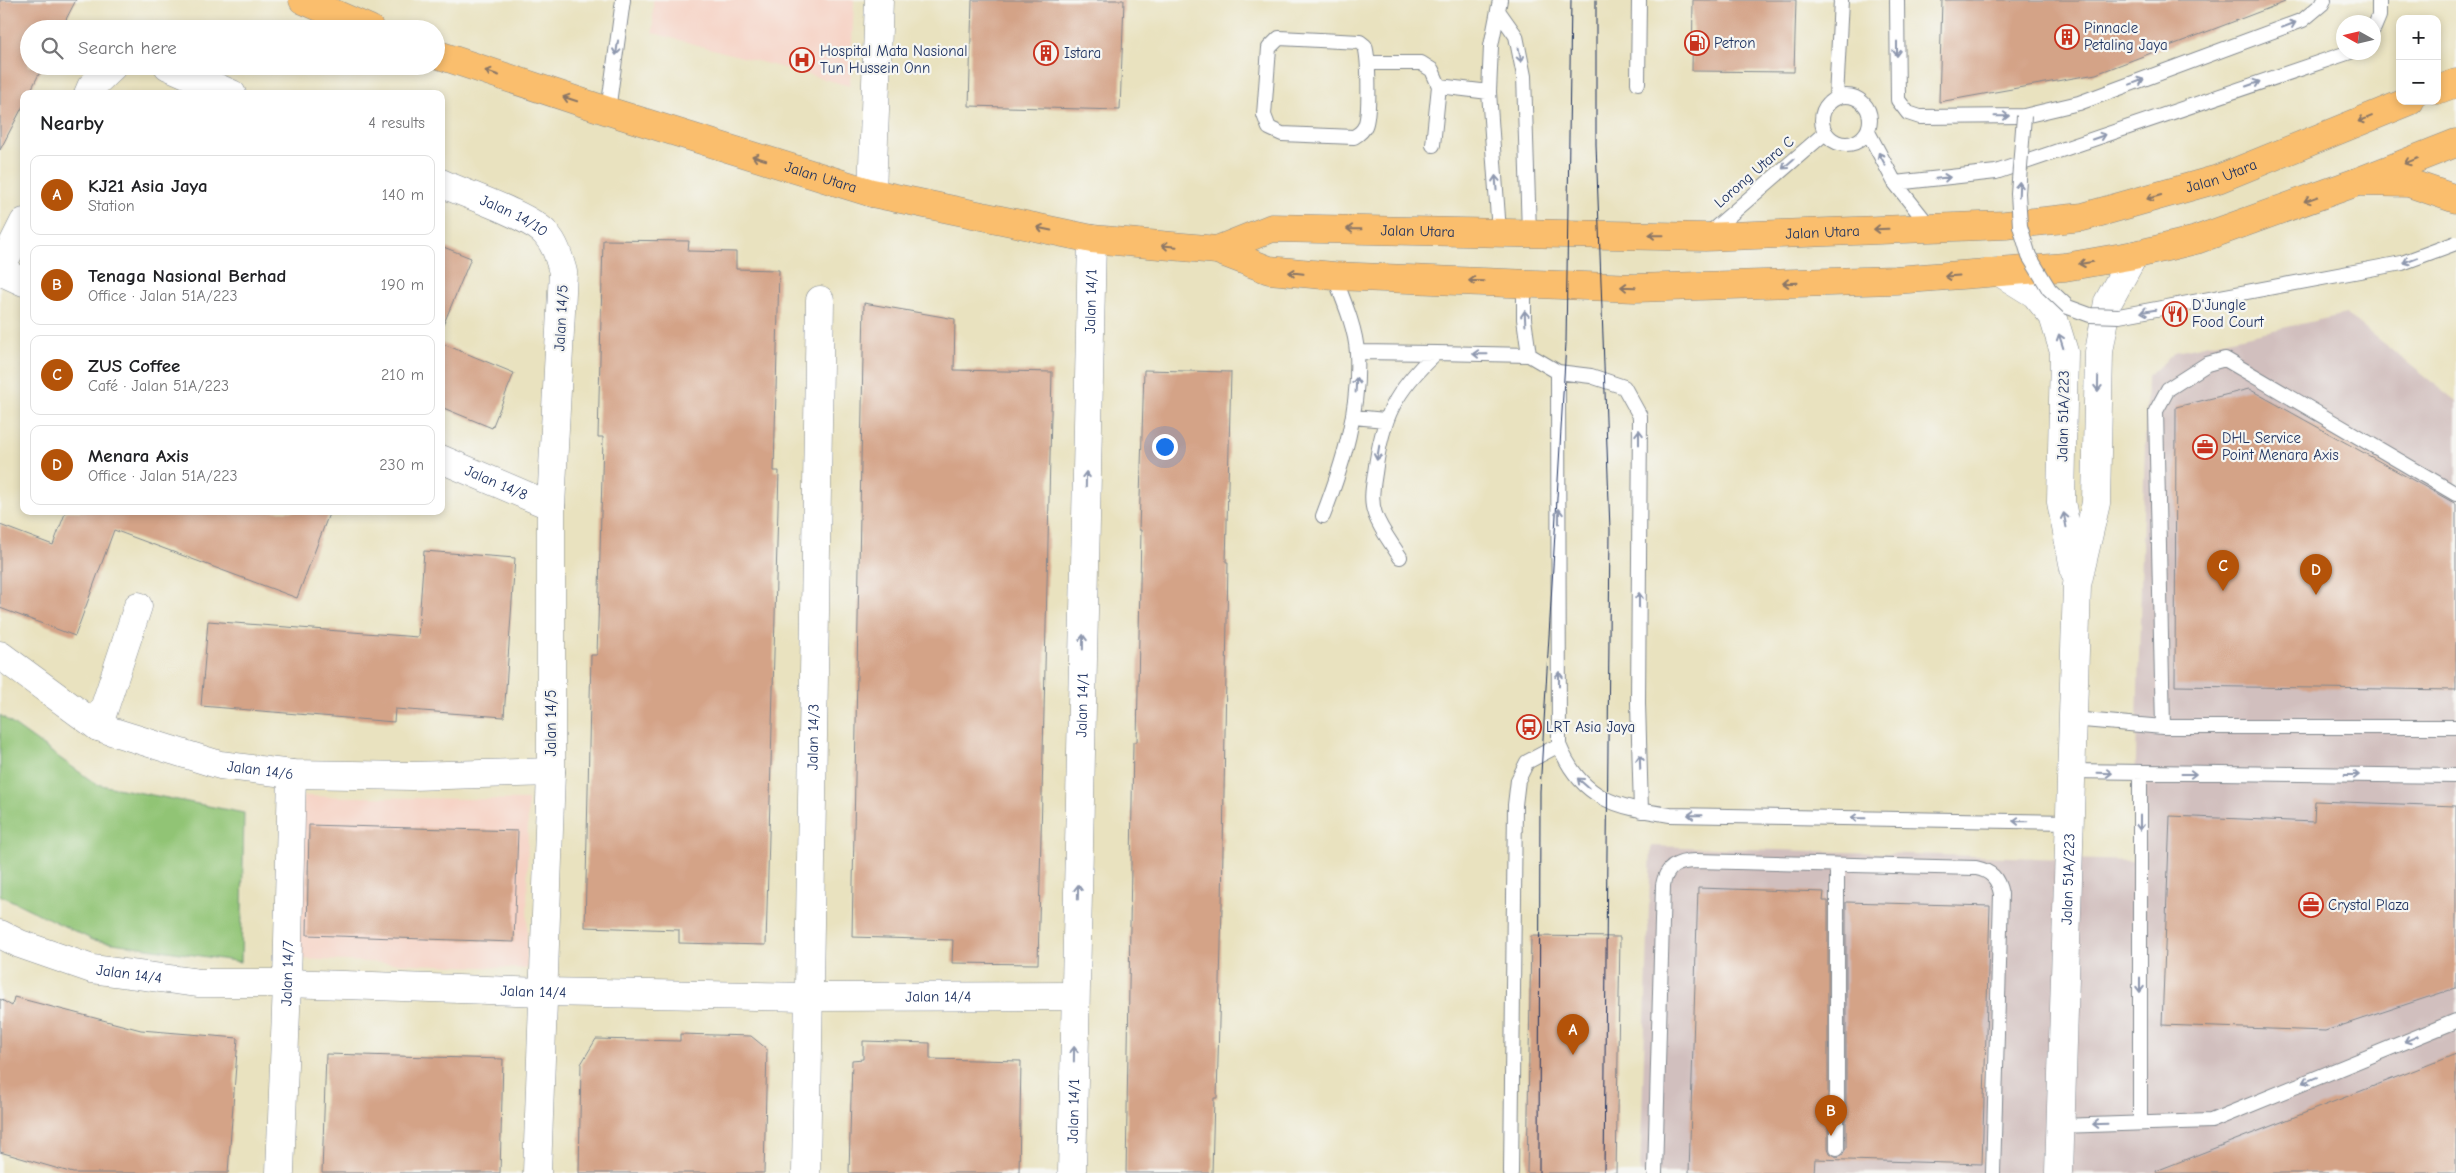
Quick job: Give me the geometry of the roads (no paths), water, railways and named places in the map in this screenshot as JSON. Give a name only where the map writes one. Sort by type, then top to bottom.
[{"type":"main road","points":[[318,3],[352,20]]},
{"type":"main road","name":"Jalan Utara","points":[[445,57],[608,112],[872,193],[1092,239],[1217,250],[1269,270],[1334,276],[1635,288],[1895,280],[2065,267],[2134,255],[2196,240],[2357,182],[2456,143]]},
{"type":"main road","points":[[2441,89],[2456,83]]},
{"type":"main road","name":"Jalan Utara","points":[[1217,250],[1272,228],[1705,237],[2005,225],[2082,217],[2218,179],[2400,105]]},
{"type":"main road","points":[[2357,182],[2409,183],[2456,199]]},
{"type":"street","points":[[872,193],[879,0]]},
{"type":"street","points":[[89,90],[104,75]]},
{"type":"street","points":[[189,75],[223,90]]},
{"type":"street","name":"Jalan 14/10","points":[[445,185],[530,222],[545,233],[556,249],[563,272]]},
{"type":"street","points":[[20,230],[0,271],[20,280]]},
{"type":"street","name":"Jalan 14/1","points":[[1072,1173],[1092,239]]},
{"type":"street","name":"Jalan 51A/223","points":[[2059,1173],[2077,585],[2096,503],[2099,352],[2108,302],[2134,255]]},
{"type":"street","name":"Jalan 14/5","points":[[537,1173],[550,772],[551,506],[563,272]]},
{"type":"street","name":"Jalan 51A/223","points":[[2001,273],[2035,294],[2053,316],[2064,352],[2061,502],[2077,585]]},
{"type":"street","name":"Jalan 14/3","points":[[806,1173],[820,300]]},
{"type":"street","name":"Jalan 14/8","points":[[445,461],[551,506]]},
{"type":"street","points":[[98,727],[138,606]]},
{"type":"street","name":"Jalan 14/6","points":[[0,655],[98,727],[220,765],[292,774],[412,776],[550,772]]},
{"type":"street","name":"Jalan 14/7","points":[[280,1173],[292,774]]},
{"type":"street","name":"Jalan 14/4","points":[[0,934],[20,944],[92,969],[199,983],[287,983],[544,992],[809,997],[1075,996]]},
{"type":"lane","points":[[608,112],[623,0]]},
{"type":"lane","points":[[1638,83],[1639,0]]},
{"type":"lane","points":[[1836,98],[1841,0]]},
{"type":"lane","points":[[1897,0],[1898,100],[1908,113],[1920,117],[2024,116],[2079,103],[2303,20],[2322,4],[2324,0]]},
{"type":"lane","points":[[2378,15],[2380,0]]},
{"type":"lane","points":[[1499,6],[1491,46],[1489,92],[1499,232]]},
{"type":"lane","points":[[1499,6],[1516,36],[1524,76],[1529,233]]},
{"type":"lane","points":[[1279,38],[1360,42],[1365,46],[1368,63],[1367,120],[1361,133],[1354,137],[1282,134],[1269,128],[1264,115],[1269,48],[1279,38]]},
{"type":"lane","points":[[1895,183],[1996,172],[2336,56]]},
{"type":"lane","points":[[1368,63],[1421,63],[1432,70],[1439,86],[1433,145]]},
{"type":"lane","points":[[1439,86],[1489,92]]},
{"type":"lane","points":[[1851,96],[1864,103],[1871,117],[1868,132],[1864,138],[1850,145],[1836,143],[1825,133],[1822,125],[1824,109],[1836,98],[1851,96]]},
{"type":"lane","points":[[2024,116],[2018,193],[2020,226],[2029,256],[2049,289],[2068,306],[2090,315],[2118,316],[2402,263],[2456,243]]},
{"type":"lane","points":[[1868,132],[1895,183],[1930,227]]},
{"type":"lane","name":"Lorong Utara C","points":[[1705,237],[1825,133]]},
{"type":"lane","points":[[1323,516],[1338,479],[1354,417],[1357,352],[1345,306],[1334,276]]},
{"type":"lane","points":[[1524,283],[1524,319],[1529,355]]},
{"type":"lane","points":[[1357,352],[1529,355],[1558,372],[1591,376],[1624,386],[1640,416],[1638,703],[1641,811]]},
{"type":"lane","points":[[1400,558],[1374,514],[1372,496],[1378,450],[1386,420],[1400,392],[1415,373],[1436,353]]},
{"type":"lane","points":[[2163,727],[2156,411],[2168,390],[2207,364],[2225,359],[2456,494]]},
{"type":"lane","points":[[1558,372],[1559,745],[1568,766],[1577,779],[1601,798],[1641,811],[1670,815],[2069,822]]},
{"type":"lane","points":[[1354,417],[1386,420]]},
{"type":"lane","points":[[2072,719],[2163,727],[2456,727]]},
{"type":"lane","points":[[1511,1173],[1515,804],[1518,780],[1527,762],[1559,745]]},
{"type":"lane","points":[[2070,771],[2140,774],[2456,776]]},
{"type":"lane","points":[[2140,774],[2140,1123]]},
{"type":"lane","points":[[1655,1173],[1664,876],[1670,867],[1688,861],[1976,868],[1986,870],[1999,884],[1993,1173]]},
{"type":"lane","points":[[1837,864],[1837,1148]]},
{"type":"lane","points":[[2060,1126],[2211,1121],[2456,1021]]},
{"type":"tram line","points":[[1539,1173],[1540,791],[1566,343],[1571,0]]},
{"type":"tram line","points":[[1596,0],[1596,144],[1610,530],[1604,1173]]},
{"type":"place","name":"Pinnacle Petaling Jaya","points":[[2067,37]]},
{"type":"place","name":"Petron","points":[[1697,43]]},
{"type":"place","name":"Istara","points":[[1046,53]]},
{"type":"place","name":"Hospital Mata Nasional Tun Hussein Onn","points":[[802,60]]},
{"type":"place","name":"D'Jungle Food Court","points":[[2175,314]]},
{"type":"place","name":"DHL Service Point Menara Axis","points":[[2205,447]]},
{"type":"place","name":"ZUS Coffee","points":[[2223,591]]},
{"type":"place","name":"Menara Axis","points":[[2316,595]]},
{"type":"place","name":"LRT Asia Jaya","points":[[1529,727]]},
{"type":"place","name":"Crystal Plaza","points":[[2311,905]]},
{"type":"place","name":"KJ21 Asia Jaya","points":[[1573,1055]]},
{"type":"place","name":"Tenaga Nasional Berhad","points":[[1831,1136]]}]
